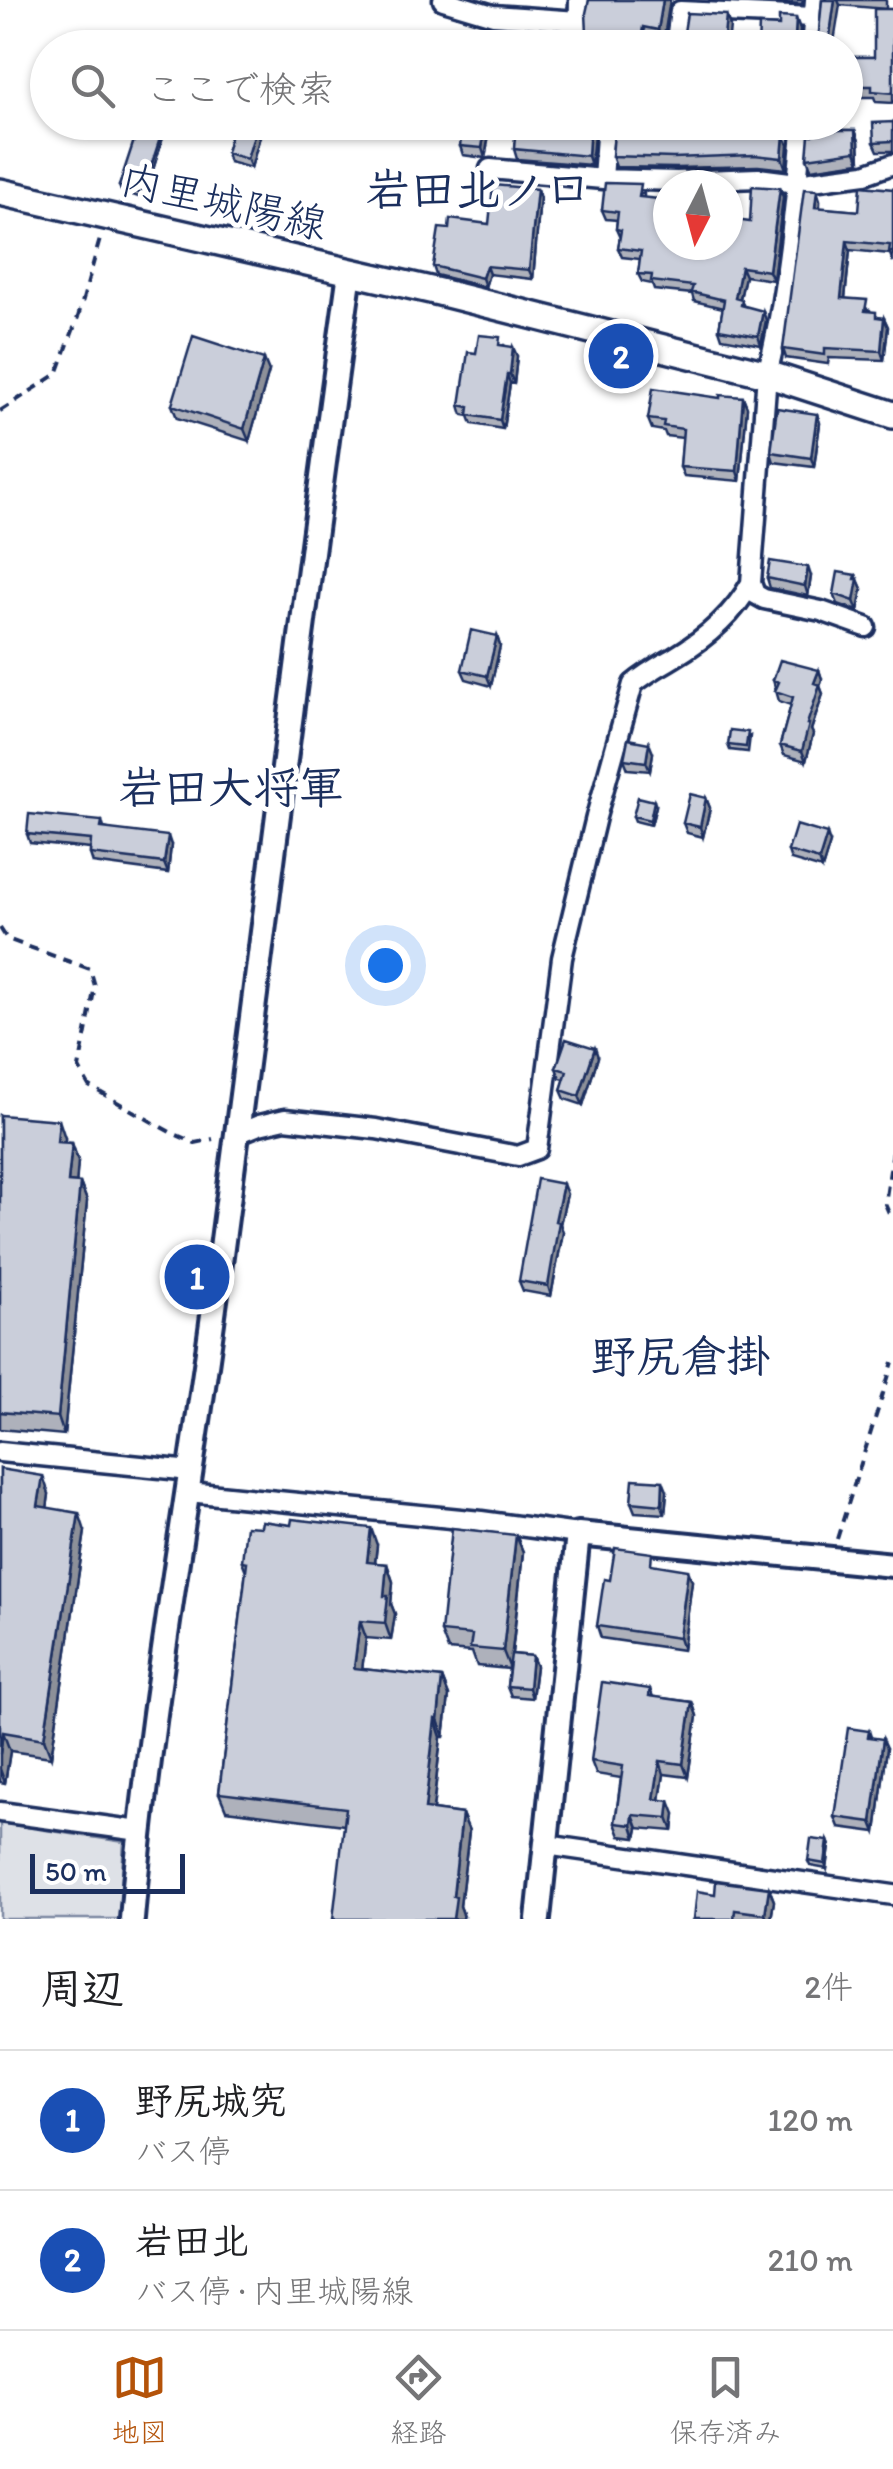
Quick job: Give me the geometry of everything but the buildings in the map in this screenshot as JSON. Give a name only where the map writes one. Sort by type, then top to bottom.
[{"type":"main road","name":"内里城陽線","points":[[0,192],[350,272],[766,374],[893,415]]},
{"type":"street","points":[[443,0],[493,15],[578,21]]},
{"type":"street","points":[[578,30],[579,0]]},
{"type":"street","points":[[677,30],[680,11],[814,8]]},
{"type":"street","points":[[604,178],[606,140]]},
{"type":"street","points":[[801,140],[775,343],[766,374],[751,583],[755,594],[764,600],[821,610],[866,627]]},
{"type":"street","points":[[490,169],[604,178],[758,178],[797,182],[865,174],[893,164]]},
{"type":"street","points":[[132,1919],[140,1831],[237,1134],[350,272]]},
{"type":"street","points":[[237,1134],[285,1119],[376,1129],[518,1156],[537,1149],[562,958],[633,684],[719,625],[751,583]]},
{"type":"street","points":[[0,1452],[481,1522],[893,1565]]},
{"type":"street","points":[[538,1919],[578,1534]]},
{"type":"street","points":[[0,1812],[140,1831]]},
{"type":"street","points":[[546,1845],[893,1894]]},
{"type":"path","points":[[0,410],[57,374],[107,215]]},
{"type":"path","points":[[0,928],[8,939],[90,970],[95,986],[80,1068],[89,1086],[194,1143],[237,1134]]},
{"type":"path","points":[[893,1150],[885,1204],[893,1215]]},
{"type":"path","points":[[831,1558],[893,1362]]},
{"type":"shaded area","points":[[0,1823],[124,1842],[119,1919],[0,1919]]},
{"type":"place","name":"岩田北","points":[[621,356]]},
{"type":"place","name":"野尻城究","points":[[197,1277]]},
{"type":"district","name":"岩田北ノ口","points":[[478,189]]},
{"type":"district","name":"岩田大将軍","points":[[231,787]]},
{"type":"district","name":"野尻倉掛","points":[[681,1356]]}]
